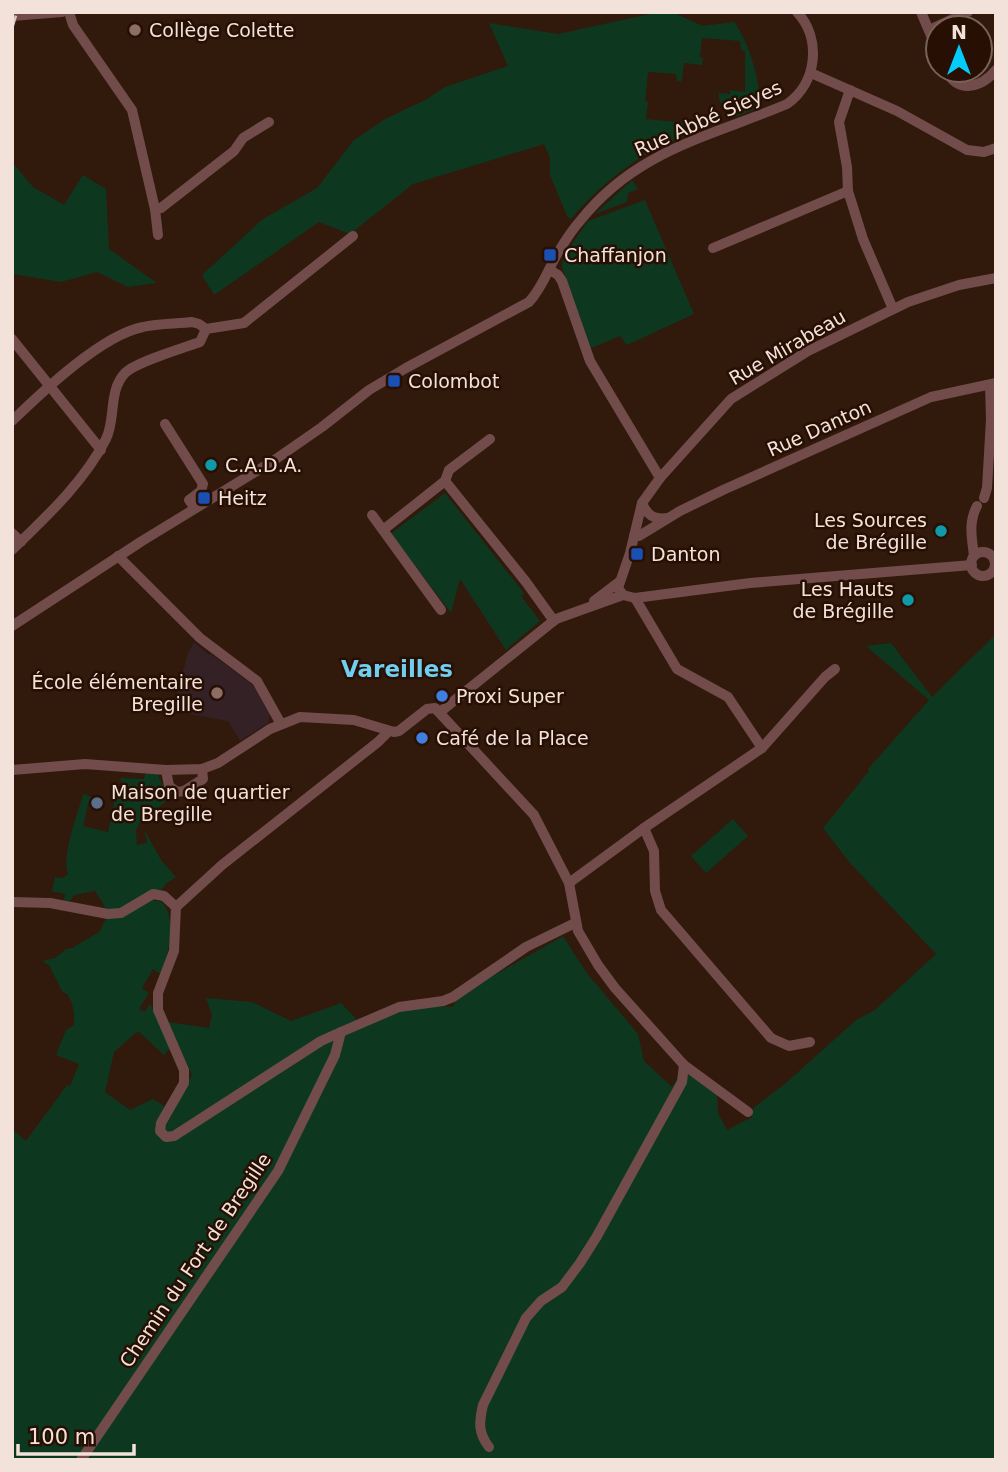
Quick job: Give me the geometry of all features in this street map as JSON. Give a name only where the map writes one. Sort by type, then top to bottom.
[{"type":"street","points":[[12,16],[62,12]]},
{"type":"street","points":[[69,12],[73,25],[132,110],[136,120],[141,159],[155,209],[158,235]]},
{"type":"street","points":[[797,12],[805,23],[812,42],[814,54],[811,73],[897,111],[967,150],[984,152],[996,148]]},
{"type":"street","name":"Rue Abbé Sieyes","points":[[12,626],[118,556],[273,461],[378,385],[529,302],[582,218],[612,187],[652,158],[787,104],[806,86],[811,73]]},
{"type":"street","points":[[961,84],[980,84]]},
{"type":"street","points":[[850,90],[839,122],[847,167],[848,191],[863,239],[893,309]]},
{"type":"street","points":[[155,209],[161,208],[198,180],[234,150],[243,138],[269,122]]},
{"type":"street","points":[[713,248],[848,191]]},
{"type":"street","points":[[12,421],[49,386],[115,337],[143,327],[192,322],[206,329],[244,323],[353,236]]},
{"type":"street","points":[[550,270],[562,281],[590,361],[660,478]]},
{"type":"street","name":"Rue Mirabeau","points":[[620,589],[642,503],[660,478],[731,399],[808,351],[893,309],[951,287],[996,278]]},
{"type":"street","points":[[12,550],[91,467],[108,435],[116,387],[124,373],[134,366],[200,342],[206,329]]},
{"type":"street","points":[[12,339],[101,450]]},
{"type":"street","name":"Rue Danton","points":[[634,536],[639,536],[668,517],[723,490],[931,397],[993,384],[987,488],[972,516],[973,560]]},
{"type":"street","points":[[165,424],[203,484],[201,491],[189,500],[195,509]]},
{"type":"street","points":[[383,530],[445,481],[449,470],[490,439]]},
{"type":"street","points":[[445,481],[554,621]]},
{"type":"street","points":[[642,503],[650,516],[668,517]]},
{"type":"street","points":[[372,515],[441,610]]},
{"type":"street","points":[[12,533],[20,542]]},
{"type":"street","points":[[635,598],[973,560],[985,552],[995,561],[993,570],[983,576],[976,573],[973,560]]},
{"type":"street","points":[[118,556],[200,638],[257,681],[281,724]]},
{"type":"street","points":[[440,712],[554,621],[620,589],[635,598],[677,669],[728,696],[762,748]]},
{"type":"street","points":[[569,883],[762,748],[835,669]]},
{"type":"street","points":[[12,770],[85,764],[166,770],[202,769],[218,763],[281,724],[300,717],[365,722],[390,731],[399,731],[430,708],[440,712],[529,807],[569,883],[575,923],[598,965],[615,988],[684,1065],[748,1112]]},
{"type":"street","points":[[390,731],[222,864],[176,907],[174,951],[157,1001],[185,1079],[161,1124],[163,1135],[169,1138],[174,1136],[321,1041],[399,1007],[453,998],[526,947],[575,923]]},
{"type":"street","points":[[166,770],[169,786],[177,792],[184,791],[203,779],[202,769]]},
{"type":"street","points":[[644,828],[654,851],[655,891],[661,910],[771,1038],[789,1046],[810,1042]]},
{"type":"street","points":[[12,902],[50,903],[108,914],[121,913],[153,894],[164,896],[176,907]]},
{"type":"street","name":"Chemin du Fort de Bregille","points":[[81,1460],[271,1182],[335,1055],[341,1032]]},
{"type":"street","points":[[489,1447],[480,1435],[481,1413],[490,1388],[526,1318],[541,1301],[562,1287],[597,1236],[682,1082],[684,1065]]},
{"type":"shaded area","name":"École élémentaire Bregille","points":[[194,642],[253,685],[270,714],[268,723],[240,741],[228,721],[172,711],[188,653]]},
{"type":"green space","points":[[659,12],[676,12],[703,26],[734,22],[753,63],[760,107],[733,118],[729,117],[719,99],[719,93],[730,94],[730,90],[745,92],[745,51],[741,50],[740,41],[702,38],[702,65],[684,63],[682,81],[677,81],[676,74],[648,72],[646,119],[685,123],[684,136],[652,151],[622,170],[595,193],[571,219],[567,216],[550,175],[550,158],[544,144],[413,184],[350,234],[319,222],[214,295],[202,275],[263,219],[317,188],[354,140],[385,119],[427,99],[445,87],[508,66],[489,23],[558,34]]},
{"type":"green space","points":[[12,162],[33,187],[64,205],[83,175],[106,189],[109,249],[157,283],[128,287],[97,272],[61,282],[13,274]]},
{"type":"green space","points":[[632,180],[638,189],[628,193],[627,202],[595,214]]},
{"type":"green space","points":[[645,200],[694,314],[627,345],[620,336],[589,349],[562,267],[563,257],[588,221]]},
{"type":"green space","points":[[445,493],[524,593],[521,596],[540,621],[506,650],[460,579],[451,613],[392,535]]},
{"type":"green space","points":[[996,634],[996,1460],[12,1460],[12,1129],[26,1141],[67,1085],[70,1086],[79,1064],[56,1055],[66,1030],[74,1025],[73,1008],[69,996],[63,993],[49,965],[42,961],[55,958],[66,949],[99,932],[107,917],[152,900],[162,902],[170,918],[169,947],[160,974],[153,969],[142,988],[149,993],[139,1009],[145,1012],[150,1003],[170,1048],[164,1055],[138,1031],[114,1052],[105,1092],[130,1110],[153,1099],[172,1111],[192,1075],[168,1022],[209,1028],[212,1015],[206,998],[252,1002],[291,1021],[341,1003],[358,1021],[425,1005],[453,1007],[459,995],[563,936],[586,972],[638,1034],[644,1061],[672,1087],[682,1070],[717,1093],[718,1113],[727,1130],[752,1117],[752,1109],[787,1082],[856,1020],[875,1010],[936,954],[850,863],[823,828],[868,769],[929,700],[866,646],[891,643],[932,697]]},
{"type":"green space","points":[[145,774],[157,774],[165,789],[165,802],[139,824],[136,830],[137,845],[147,843],[144,829],[161,860],[176,877],[161,890],[114,910],[107,910],[95,891],[74,895],[70,901],[64,900],[65,894],[52,891],[55,877],[63,878],[68,874],[68,846],[83,794],[92,797],[83,826],[108,832],[114,804],[113,795],[123,787],[120,778],[144,779]]},
{"type":"green space","points":[[733,819],[748,836],[706,873],[691,856]]},
{"type":"railway","points":[[12,29],[17,12]]},
{"type":"place","name":"Collège Colette","points":[[135,30]]},
{"type":"place","name":"Chaffanjon","points":[[550,255]]},
{"type":"place","name":"Colombot","points":[[394,381]]},
{"type":"place","name":"C.A.D.A.","points":[[211,465]]},
{"type":"place","name":"Heitz","points":[[204,498]]},
{"type":"place","name":"Les Sources de Brégille","points":[[941,531]]},
{"type":"place","name":"Danton","points":[[637,554]]},
{"type":"place","name":"Les Hauts de Brégille","points":[[908,600]]},
{"type":"place","name":"École élémentaire Bregille","points":[[217,693]]},
{"type":"place","name":"Proxi Super","points":[[442,696]]},
{"type":"place","name":"Café de la Place","points":[[422,738]]},
{"type":"place","name":"Maison de quartier de Bregille","points":[[97,803]]},
{"type":"district","name":"Vareilles","points":[[397,669]]}]
